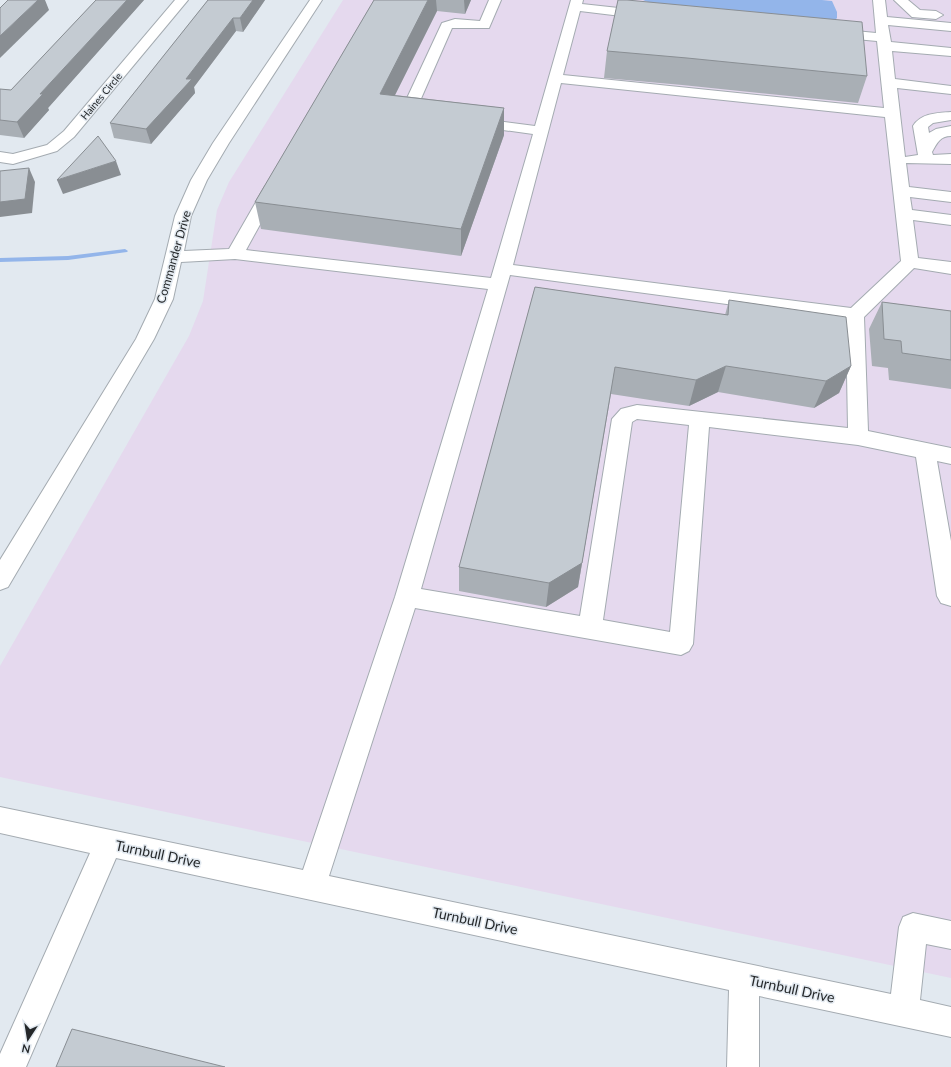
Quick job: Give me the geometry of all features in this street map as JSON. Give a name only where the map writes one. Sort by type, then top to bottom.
[{"type":"street","name":"Haines Circle","points":[[0,157],[13,159],[52,148],[69,134],[182,0]]},
{"type":"street","name":"Commander Drive","points":[[0,580],[145,340],[164,299],[175,257],[183,216],[200,180],[221,143],[316,0]]},
{"type":"street","points":[[437,118],[414,115],[408,111],[447,26],[455,23],[484,25],[495,0]]},
{"type":"street","points":[[879,0],[910,262]]},
{"type":"street","points":[[887,0],[890,7],[897,11],[951,17]]},
{"type":"street","points":[[900,0],[917,14]]},
{"type":"street","points":[[312,886],[407,597],[525,193],[576,4],[655,16]]},
{"type":"street","points":[[821,32],[884,35],[951,27]]},
{"type":"street","points":[[884,35],[951,52]]},
{"type":"street","points":[[555,78],[893,112]]},
{"type":"street","points":[[890,83],[951,90]]},
{"type":"street","points":[[926,155],[920,126],[928,119],[951,116]]},
{"type":"street","points":[[460,120],[541,130]]},
{"type":"street","points":[[926,155],[933,136],[946,130],[951,130]]},
{"type":"street","points":[[899,164],[926,155],[951,159]]},
{"type":"street","points":[[235,254],[277,178]]},
{"type":"street","points":[[902,191],[951,197]]},
{"type":"street","points":[[905,214],[951,220]]},
{"type":"street","points":[[175,257],[235,254],[501,277],[855,315]]},
{"type":"street","points":[[910,262],[951,268]]},
{"type":"street","points":[[858,437],[855,315],[910,262]]},
{"type":"street","points":[[590,628],[622,419],[628,414],[637,412],[858,437],[951,456]]},
{"type":"street","points":[[407,597],[681,644],[700,419]]},
{"type":"street","points":[[925,451],[948,596],[951,596]]},
{"type":"street","name":"Turnbull Drive","points":[[0,820],[951,1022]]},
{"type":"street","points":[[10,1067],[108,844]]},
{"type":"street","points":[[904,1012],[913,927],[951,935]]},
{"type":"street","points":[[742,1067],[744,978]]},
{"type":"shaded area","points":[[343,0],[951,0],[951,978],[0,777],[0,666],[189,336],[203,301],[217,210],[229,182]]},
{"type":"water","points":[[643,0],[822,0],[832,1],[837,12],[837,18],[834,21],[650,3]]},
{"type":"building","points":[[8,0],[38,0],[0,36],[0,8]]},
{"type":"building","points":[[96,0],[127,0],[40,94],[43,94],[17,122],[0,120],[0,89],[11,90]]},
{"type":"building","points":[[208,0],[253,0],[240,18],[233,18],[186,79],[192,79],[146,129],[110,123]]},
{"type":"building","points":[[374,0],[428,0],[380,94],[504,108],[461,229],[255,202]]},
{"type":"building","points":[[618,0],[862,22],[867,76],[607,51]]},
{"type":"building","points":[[98,136],[116,161],[57,180]]},
{"type":"building","points":[[29,168],[25,199],[0,202],[0,171]]},
{"type":"building","points":[[535,287],[728,315],[729,300],[846,317],[851,366],[826,381],[726,366],[696,380],[615,367],[582,563],[549,583],[459,567]]},
{"type":"building","points":[[882,302],[951,311],[951,360],[902,353],[901,341],[884,339]]},
{"type":"building","points":[[72,1029],[225,1067],[56,1067]]},
{"type":"waterway","points":[[0,260],[68,258],[125,251]]}]
